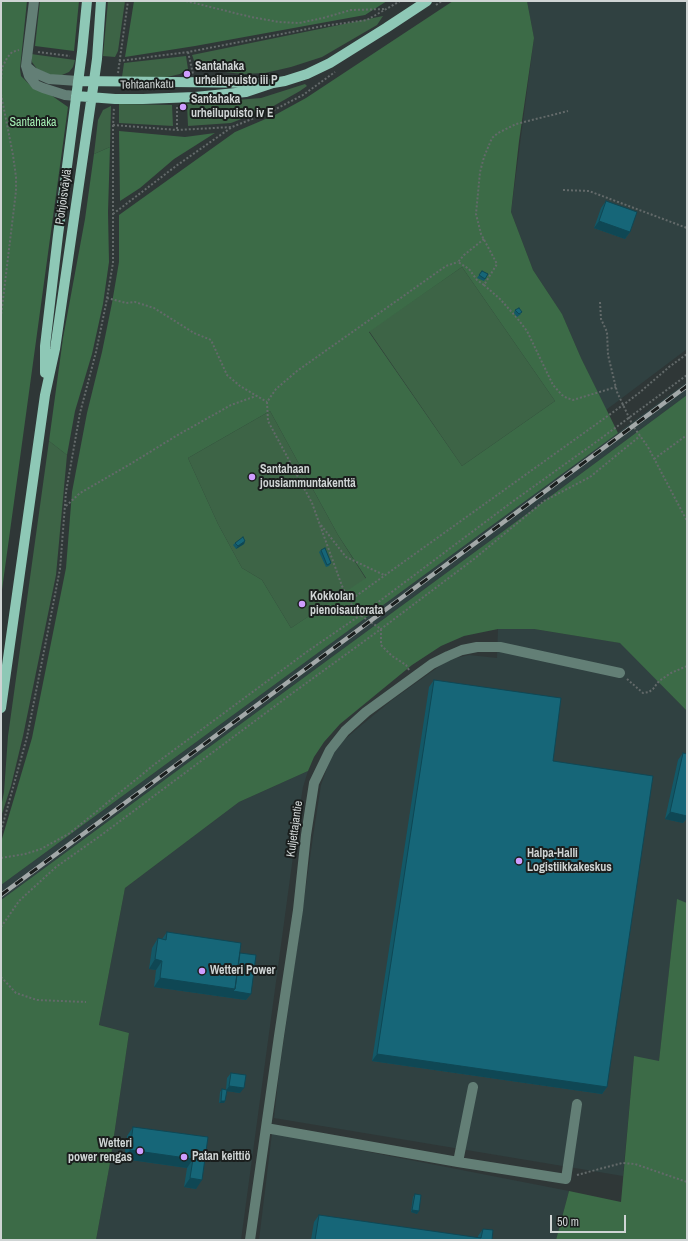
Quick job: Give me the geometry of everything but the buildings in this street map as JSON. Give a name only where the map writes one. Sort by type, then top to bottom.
[{"type":"main road","name":"Pohjoisväylä","points":[[45,395],[46,346],[58,235],[78,81],[86,1]]},
{"type":"main road","name":"Pohjoisväylä","points":[[1,708],[45,395],[55,349],[92,97],[97,59],[101,1]]},
{"type":"main road","name":"Tehtaankatu","points":[[76,96],[115,99],[176,98],[246,92],[307,74],[330,63],[427,1]]},
{"type":"main road","name":"Tehtaankatu","points":[[78,81],[273,83]]},
{"type":"street","points":[[34,1],[26,66],[29,76],[36,85],[65,95],[76,96]]},
{"type":"street","points":[[26,66],[33,72],[49,79],[78,81]]},
{"type":"street","name":"Kuljettajantie","points":[[250,1240],[298,910],[306,835],[314,783],[330,750],[345,731],[366,712],[432,664],[462,650],[477,647],[500,647],[620,673]]},
{"type":"street","points":[[458,1162],[473,1087]]},
{"type":"street","points":[[266,1128],[458,1162],[566,1178],[577,1104]]},
{"type":"path","points":[[117,81],[128,1]]},
{"type":"path","points":[[186,1],[251,17],[279,22],[299,23],[351,10],[388,9]]},
{"type":"path","points":[[119,61],[188,52],[323,26],[367,20],[400,1]]},
{"type":"path","points":[[1,83],[2,68],[7,58],[15,50],[70,56]]},
{"type":"path","points":[[188,52],[195,82]]},
{"type":"path","points":[[113,214],[176,166],[232,127],[272,111],[303,95],[341,69]]},
{"type":"path","points":[[1,94],[13,155],[16,184],[14,219],[1,316]]},
{"type":"path","points":[[176,98],[177,130]]},
{"type":"path","points":[[1,832],[27,737],[46,641],[60,568],[66,492],[80,413],[96,352],[113,263],[113,125],[115,99]]},
{"type":"path","points":[[484,285],[497,264],[484,239],[476,214],[482,164],[489,143],[498,132],[516,124],[568,111]]},
{"type":"path","points":[[113,125],[177,130],[232,127]]},
{"type":"path","points":[[563,190],[589,191],[687,228]]},
{"type":"path","points":[[381,629],[360,615],[349,601],[342,586],[312,503],[268,421],[266,411],[267,402],[276,389],[297,371],[446,266],[458,262],[464,255],[484,239]]},
{"type":"path","points":[[458,262],[468,269],[477,280],[500,299],[527,331],[553,385],[562,395],[573,400],[616,387]]},
{"type":"path","points":[[107,298],[126,303],[136,302],[154,308],[194,333],[211,340],[227,374],[240,386],[267,402]]},
{"type":"path","points":[[600,302],[601,319],[607,332],[608,355],[616,387],[623,405],[687,521]]},
{"type":"path","points":[[349,601],[623,405],[687,354]]},
{"type":"path","points":[[1,858],[25,854],[41,849],[70,833],[155,764],[687,375]]},
{"type":"path","points":[[65,507],[80,493],[176,436],[231,405],[256,396]]},
{"type":"path","points":[[654,459],[687,435]]},
{"type":"path","points":[[1,927],[19,901],[56,867],[381,629],[474,559],[544,501],[590,477],[640,436]]},
{"type":"path","points":[[319,523],[346,557],[384,575]]},
{"type":"path","points":[[381,629],[380,644],[392,656],[406,665],[413,677]]},
{"type":"path","points":[[620,673],[643,693],[653,690],[659,681],[671,672],[687,666]]},
{"type":"path","points":[[1,977],[16,993],[37,1000],[86,1002]]},
{"type":"path","points":[[566,1178],[622,1163],[635,1164],[687,1182]]},
{"type":"shaded area","points":[[527,1],[687,1],[687,349],[606,410],[562,314],[533,270],[511,212],[534,38]]},
{"type":"shaded area","points":[[687,382],[687,395],[1,900],[1,885]]},
{"type":"shaded area","points":[[498,629],[534,629],[621,643],[687,711],[687,903],[677,900],[659,1062],[634,1057],[623,1176],[274,1118],[279,1073],[321,785],[333,753],[344,740],[392,700],[451,659],[469,655],[497,658]]},
{"type":"shaded area","points":[[308,771],[303,787],[299,812],[241,1240],[96,1240],[110,1163],[129,1033],[99,1025],[125,888],[239,802]]},
{"type":"shaded area","points":[[272,1133],[569,1191],[556,1240],[259,1240]]},
{"type":"green space","name":"Santahaka","points":[[1,1],[27,1],[20,69],[21,76],[30,85],[48,93],[68,107],[1,597]]},
{"type":"green space","points":[[40,1],[79,1],[74,51],[35,46]]},
{"type":"green space","points":[[108,1],[125,1],[118,51],[115,57],[103,56]]},
{"type":"green space","points":[[134,1],[387,1],[365,15],[195,46],[125,57]]},
{"type":"green space","points":[[453,1],[527,1],[534,38],[519,141],[511,212],[533,270],[562,314],[581,358],[618,433],[1,885],[1,842],[32,738],[66,568],[72,492],[87,413],[102,352],[119,262],[119,215],[235,132],[275,115],[306,98]],"holes":[[[462,267],[555,401],[462,466],[369,332]],[[270,411],[338,535],[366,578],[291,628],[262,580],[242,568],[218,524],[188,458]]]},
{"type":"green space","points":[[383,16],[377,25],[322,57],[291,67],[265,73],[243,74],[197,69],[192,55]]},
{"type":"green space","points":[[31,54],[75,60],[73,67],[69,72],[62,75],[53,76],[37,69],[32,62]]},
{"type":"green space","points":[[186,56],[188,69],[180,74],[163,78],[122,77],[124,63]]},
{"type":"green space","points":[[305,84],[307,86],[300,91],[270,108],[231,123],[188,126],[187,104],[261,98]]},
{"type":"green space","points":[[119,104],[172,105],[173,126],[119,123]]},
{"type":"green space","points":[[111,106],[110,147],[94,154],[98,120],[103,110]]},
{"type":"green space","points":[[119,131],[185,137],[215,133],[174,159],[140,188],[120,201]]},
{"type":"green space","points":[[110,147],[108,212],[109,262],[103,304],[92,354],[75,411],[67,455],[49,441],[63,338],[85,219],[94,154]]},
{"type":"green space","points":[[462,267],[555,401],[462,466],[369,331]]},
{"type":"green space","points":[[687,395],[687,711],[620,643],[534,629],[498,629],[464,636],[441,646],[412,665],[340,724],[324,742],[314,757],[308,771],[239,802],[125,888],[99,1025],[129,1033],[110,1163],[96,1240],[1,1240],[1,900]]},
{"type":"green space","name":"Santahaan jousiammuntakenttä","points":[[270,411],[338,535],[366,579],[291,628],[262,580],[242,568],[218,524],[188,458]]},
{"type":"green space","points":[[49,441],[67,455],[56,575],[23,736],[11,786],[1,817],[8,736]]},
{"type":"green space","points":[[677,899],[687,903],[687,1240],[556,1240],[569,1191],[621,1202],[634,1056],[659,1061]]},
{"type":"railway","points":[[1,895],[687,386]]},
{"type":"place","name":"Santahaka urheilupuisto iii P","points":[[187,74]]},
{"type":"place","name":"Santahaka urheilupuisto iv E","points":[[183,107]]},
{"type":"place","name":"Santahaan jousiammuntakenttä","points":[[252,477]]},
{"type":"place","name":"Kokkolan pienoisautorata","points":[[302,604]]},
{"type":"place","name":"Halpa-Halli Logistiikkakeskus","points":[[519,861]]},
{"type":"place","name":"Wetteri Power","points":[[202,971]]},
{"type":"place","name":"Wetteri power rengas","points":[[140,1151]]},
{"type":"place","name":"Patan keittiö","points":[[184,1157]]}]
